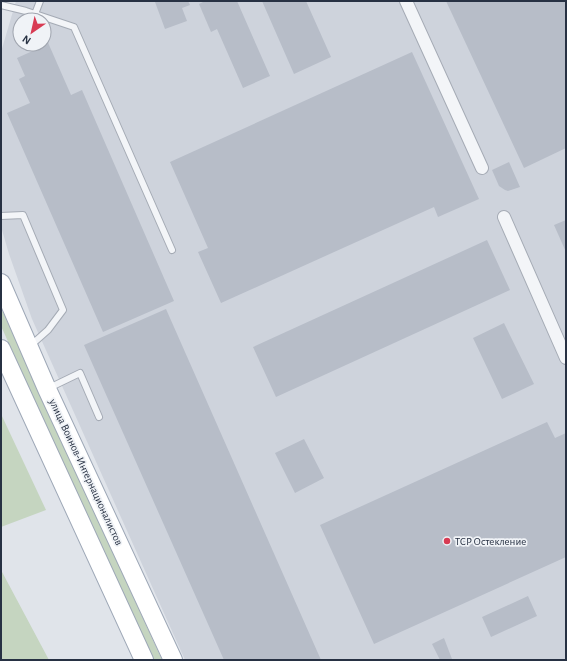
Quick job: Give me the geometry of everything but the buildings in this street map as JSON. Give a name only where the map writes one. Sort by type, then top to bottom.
[{"type":"main road","name":"улица Воинов-Интернационалистов","points":[[1,283],[47,389],[173,660]]},
{"type":"main road","points":[[1,349],[144,660]]},
{"type":"street","points":[[406,1],[482,168]]},
{"type":"street","points":[[504,217],[566,358]]},
{"type":"lane","points":[[36,12],[40,1]]},
{"type":"lane","points":[[1,5],[27,12]]},
{"type":"lane","points":[[52,20],[74,27],[172,250]]},
{"type":"lane","points":[[1,216],[23,215],[63,310],[48,330],[29,347]]},
{"type":"lane","points":[[47,389],[80,373],[99,417]]},
{"type":"shaded area","points":[[16,1],[566,1],[566,660],[185,660],[32,319],[2,230],[1,52],[12,15],[12,52],[52,52],[52,12],[13,12]]},
{"type":"green space","points":[[1,308],[162,660],[152,660],[1,326]]},
{"type":"green space","points":[[1,414],[46,510],[1,527]]},
{"type":"green space","points":[[1,570],[49,660],[1,660]]},
{"type":"place","name":"ТСР Остекление","points":[[447,541]]}]
